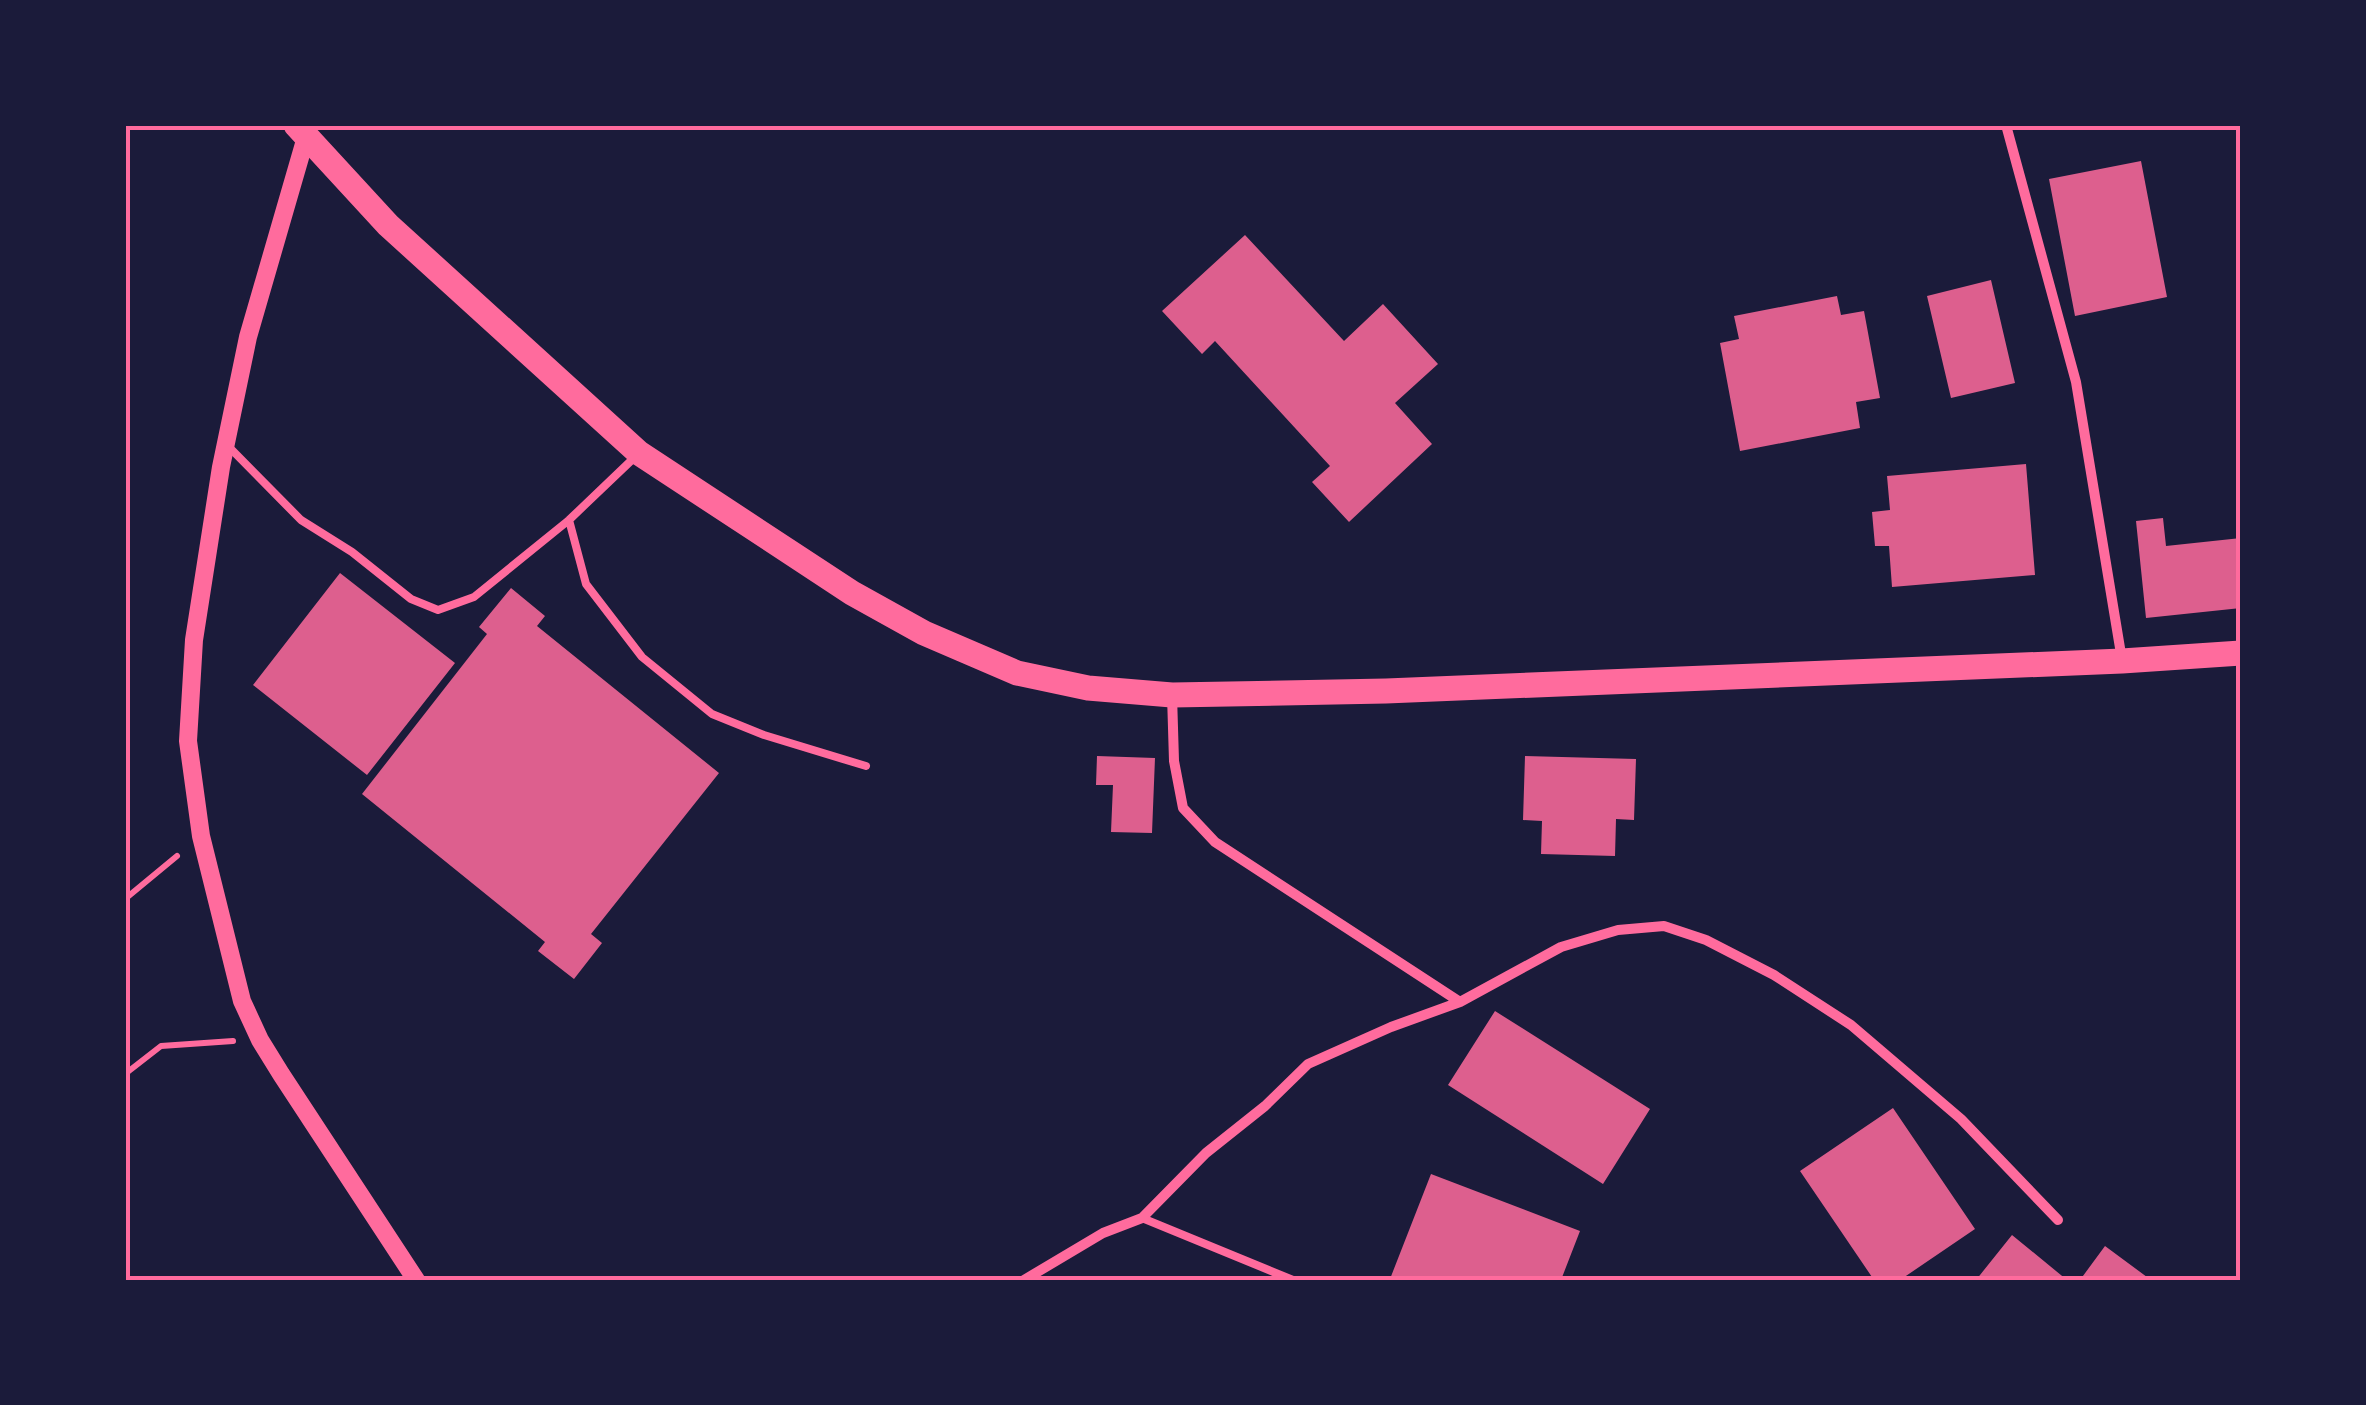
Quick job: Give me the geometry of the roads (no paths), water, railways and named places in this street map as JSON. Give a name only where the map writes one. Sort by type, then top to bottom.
[{"type":"main road","points":[[304,129],[388,225],[640,453],[806,564],[924,634],[1017,672],[1088,688],[1172,695],[1386,692],[2241,653]]},
{"type":"street","points":[[2006,125],[2076,382],[2122,661]]},
{"type":"street","points":[[304,129],[248,337],[226,444],[194,640],[188,741],[201,836],[242,1001],[260,1040],[416,1280]]},
{"type":"street","points":[[1172,695],[1174,761],[1184,808],[1215,842],[1460,1002]]},
{"type":"street","points":[[1024,1280],[1104,1233],[1142,1218],[1206,1154],[1265,1106],[1308,1064],[1460,1002],[1561,947],[1618,930],[1664,926],[1706,940],[1774,975],[1851,1024],[1960,1119],[2058,1220]]},
{"type":"lane","points":[[226,444],[301,520],[352,552],[410,598],[438,610],[474,596],[569,520],[640,453]]},
{"type":"lane","points":[[569,520],[586,584],[642,656],[712,714],[764,735],[866,766]]},
{"type":"lane","points":[[1142,1218],[1292,1280]]}]
